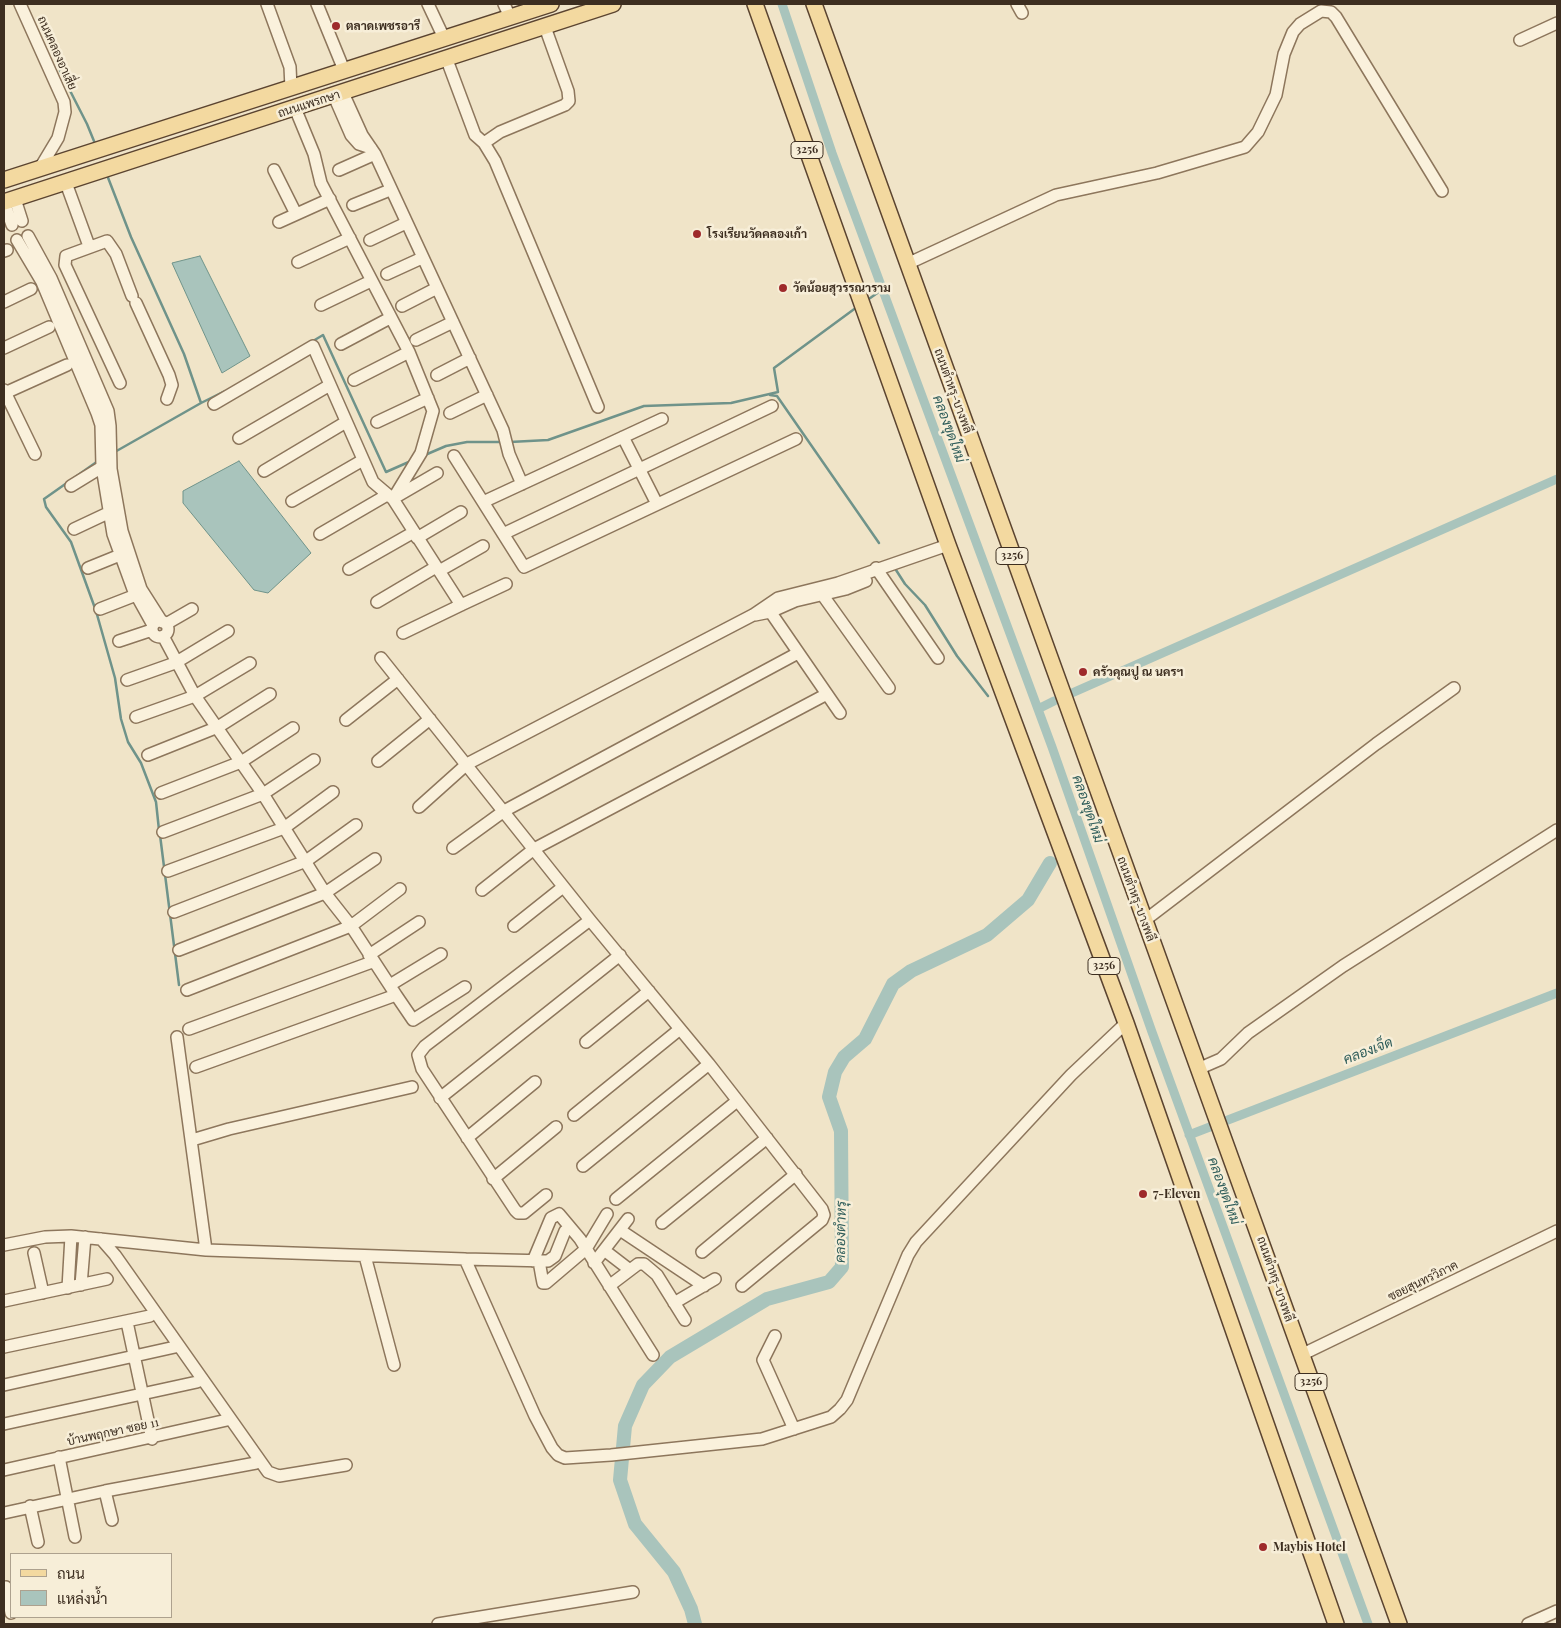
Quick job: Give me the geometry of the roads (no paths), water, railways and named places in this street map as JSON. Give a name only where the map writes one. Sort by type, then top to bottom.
[{"type":"main road","name":"ถนนแพรกษา","points":[[4,180],[444,38],[507,10],[551,4]]},
{"type":"main road","name":"ถนนแพรกษา","points":[[8,201],[447,60],[613,4]]},
{"type":"main road","name":"ถนนตำหรุ-บางพลี","points":[[814,4],[1399,1624]]},
{"type":"main road","name":"3256","points":[[763,5],[763,25],[864,311],[948,545],[1126,1023],[1336,1624]]},
{"type":"street","name":"ถนนคลองอาเสี่ย","points":[[20,4],[64,102],[65,112],[58,138],[40,168]]},
{"type":"street","points":[[267,4],[290,67],[291,88]]},
{"type":"street","points":[[317,4],[344,70]]},
{"type":"street","points":[[428,4],[444,38]]},
{"type":"street","points":[[907,264],[1056,195],[1157,173],[1245,147],[1258,132],[1274,102],[1284,54],[1293,32],[1310,16],[1322,11],[1331,12],[1336,17],[1442,191]]},
{"type":"street","points":[[1520,40],[1557,23]]},
{"type":"street","points":[[484,142],[500,132],[565,105],[569,101],[568,91],[545,27]]},
{"type":"street","points":[[447,60],[475,134],[484,142],[495,160],[598,406]]},
{"type":"street","points":[[339,95],[373,151],[503,430],[509,454],[522,484]]},
{"type":"street","points":[[295,108],[314,154],[321,183],[408,352],[433,411],[421,453],[410,473],[390,497]]},
{"type":"street","points":[[339,170],[373,151]]},
{"type":"street","points":[[274,170],[296,214]]},
{"type":"street","points":[[66,183],[89,246]]},
{"type":"street","points":[[353,205],[390,190]]},
{"type":"street","points":[[278,222],[330,200]]},
{"type":"street","points":[[8,201],[17,223]]},
{"type":"street","points":[[370,240],[406,223]]},
{"type":"street","points":[[298,262],[350,238]]},
{"type":"street","points":[[120,383],[65,265],[66,256],[107,241],[111,244],[134,299],[170,375],[172,385],[167,399]]},
{"type":"street","points":[[25,242],[46,280],[59,323],[77,363],[98,400],[113,514],[136,595],[158,625],[167,631],[163,636],[175,662],[195,696],[263,794],[325,893],[351,926],[370,958],[413,1020],[465,987]]},
{"type":"street","points":[[387,274],[422,258]]},
{"type":"street","points":[[322,305],[371,281]]},
{"type":"street","points":[[402,306],[437,288]]},
{"type":"street","points":[[4,302],[31,289]]},
{"type":"street","points":[[341,344],[390,318]]},
{"type":"street","points":[[416,340],[453,322]]},
{"type":"street","points":[[4,348],[59,323]]},
{"type":"street","points":[[214,404],[313,346],[373,482],[390,497],[461,605]]},
{"type":"street","points":[[354,380],[408,352]]},
{"type":"street","points":[[437,375],[470,358]]},
{"type":"street","points":[[35,454],[4,392],[77,363]]},
{"type":"street","points":[[239,438],[330,384]]},
{"type":"street","points":[[450,413],[487,395]]},
{"type":"street","points":[[377,422],[428,398]]},
{"type":"street","points":[[503,534],[772,406]]},
{"type":"street","points":[[483,502],[662,419]]},
{"type":"street","points":[[264,471],[346,422]]},
{"type":"street","points":[[623,437],[657,504]]},
{"type":"street","points":[[454,456],[524,567],[796,439]]},
{"type":"street","points":[[71,486],[105,459]]},
{"type":"street","points":[[292,501],[362,460]]},
{"type":"street","points":[[320,534],[437,474]]},
{"type":"street","points":[[349,569],[460,512]]},
{"type":"street","points":[[74,529],[113,514]]},
{"type":"street","points":[[419,807],[467,764],[767,608],[821,592],[852,586],[889,566],[948,545]]},
{"type":"street","points":[[377,602],[483,546]]},
{"type":"street","points":[[88,568],[124,553]]},
{"type":"street","points":[[124,553],[158,625]]},
{"type":"street","points":[[878,571],[938,658]]},
{"type":"street","points":[[403,633],[506,584]]},
{"type":"street","points":[[821,592],[889,688]]},
{"type":"street","points":[[100,609],[136,595]]},
{"type":"street","points":[[767,608],[840,712]]},
{"type":"street","points":[[119,641],[192,609]]},
{"type":"street","points":[[127,680],[175,662],[228,631]]},
{"type":"street","points":[[453,848],[504,811],[798,652]]},
{"type":"street","points":[[381,658],[563,887],[709,1064],[822,1209],[824,1215],[822,1220],[742,1286]]},
{"type":"street","points":[[136,717],[195,696],[250,663]]},
{"type":"street","points":[[346,720],[398,679]]},
{"type":"street","points":[[1144,921],[1376,744],[1454,688]]},
{"type":"street","points":[[148,755],[218,728],[270,694]]},
{"type":"street","points":[[482,890],[534,849],[827,694]]},
{"type":"street","points":[[378,761],[430,718]]},
{"type":"street","points":[[161,793],[241,762],[293,728]]},
{"type":"street","points":[[163,832],[263,794],[314,760]]},
{"type":"street","points":[[168,871],[284,828],[333,792]]},
{"type":"street","points":[[174,912],[306,861],[356,825]]},
{"type":"street","points":[[1198,1069],[1221,1059],[1248,1033],[1332,973],[1557,830]]},
{"type":"street","points":[[179,950],[325,893],[375,859]]},
{"type":"street","points":[[514,926],[563,887]]},
{"type":"street","points":[[187,990],[351,926],[400,889]]},
{"type":"street","points":[[546,1195],[524,1213],[518,1214],[422,1070],[418,1055],[433,1040],[590,920]]},
{"type":"street","points":[[188,1029],[370,958],[419,922]]},
{"type":"street","points":[[196,1067],[393,990],[441,954]]},
{"type":"street","points":[[440,1098],[620,955]]},
{"type":"street","points":[[586,1042],[649,991]]},
{"type":"street","points":[[465,1260],[552,1448],[565,1458],[637,1453],[762,1439],[831,1417],[847,1400],[908,1255],[916,1242],[1072,1075],[1126,1023]]},
{"type":"street","points":[[574,1115],[680,1029]]},
{"type":"street","points":[[177,1037],[206,1250]]},
{"type":"street","points":[[583,1166],[709,1064]]},
{"type":"street","points":[[468,1138],[535,1082]]},
{"type":"street","points":[[192,1140],[229,1129],[412,1087]]},
{"type":"street","points":[[616,1200],[737,1101]]},
{"type":"street","points":[[493,1179],[556,1127]]},
{"type":"street","points":[[662,1223],[767,1138]]},
{"type":"street","points":[[702,1252],[796,1174]]},
{"type":"street","points":[[607,1214],[586,1249],[546,1283],[542,1278],[536,1261],[551,1218],[556,1213],[580,1239],[586,1249],[594,1263],[608,1286],[653,1355]]},
{"type":"street","points":[[594,1263],[628,1219]]},
{"type":"street","points":[[620,1230],[704,1286]]},
{"type":"street","points":[[4,1245],[45,1237],[84,1236],[206,1250],[536,1261],[552,1259],[565,1231]]},
{"type":"street","name":"ซอยสุนทรวิภาค","points":[[1301,1355],[1557,1231]]},
{"type":"street","points":[[68,1288],[72,1236]]},
{"type":"street","points":[[81,1285],[84,1236]]},
{"type":"street","points":[[101,1238],[121,1263],[268,1472],[278,1476],[346,1465]]},
{"type":"street","points":[[604,1250],[630,1270]]},
{"type":"street","points":[[34,1253],[43,1293]]},
{"type":"street","points":[[365,1256],[394,1364]]},
{"type":"street","points":[[608,1286],[638,1264],[644,1264],[659,1278],[685,1320]]},
{"type":"street","points":[[659,1278],[675,1266]]},
{"type":"street","points":[[4,1298],[43,1293],[107,1279]]},
{"type":"street","points":[[674,1303],[715,1279]]},
{"type":"street","points":[[4,1347],[150,1316]]},
{"type":"street","points":[[128,1322],[152,1439]]},
{"type":"street","points":[[775,1336],[763,1360],[794,1429]]},
{"type":"street","points":[[4,1385],[175,1347]]},
{"type":"street","points":[[4,1424],[198,1382]]},
{"type":"street","name":"บ้านพฤกษา ซอย 11","points":[[4,1470],[58,1457],[152,1439],[227,1420]]},
{"type":"street","points":[[58,1457],[75,1536]]},
{"type":"street","points":[[4,1514],[30,1506],[256,1463]]},
{"type":"street","points":[[105,1491],[112,1520]]},
{"type":"street","points":[[30,1506],[38,1542]]},
{"type":"street","points":[[6,1587],[10,1609]]},
{"type":"street","points":[[438,1624],[633,1592]]},
{"type":"street","points":[[1528,1624],[1557,1611]]},
{"type":"water","points":[[200,256],[250,356],[222,373],[172,263]]},
{"type":"water","points":[[239,461],[311,553],[268,593],[254,590],[183,503],[183,491]]},
{"type":"waterway","name":"คลองขุดใหม่","points":[[782,4],[832,153],[1052,747],[1152,1032],[1368,1624]]},
{"type":"waterway","points":[[60,71],[96,146]]},
{"type":"waterway","points":[[107,175],[131,237],[184,354],[201,403],[225,391]]},
{"type":"waterway","points":[[866,301],[883,289]]},
{"type":"waterway","points":[[510,442],[548,440],[644,406],[731,403],[778,392],[774,368],[857,307]]},
{"type":"waterway","points":[[313,341],[323,335],[386,472],[411,461]]},
{"type":"waterway","points":[[770,395],[777,396],[879,543]]},
{"type":"waterway","points":[[113,453],[201,403]]},
{"type":"waterway","points":[[425,455],[446,446],[467,442],[502,442]]},
{"type":"waterway","points":[[98,461],[44,499],[46,507],[71,542],[96,611],[115,678],[121,719],[128,742],[141,763],[156,802],[159,830]]},
{"type":"waterway","points":[[1072,693],[1557,479]]},
{"type":"waterway","points":[[896,570],[905,584],[925,605],[957,656],[988,696]]},
{"type":"waterway","points":[[1038,709],[1054,701]]},
{"type":"waterway","points":[[160,835],[179,985]]},
{"type":"waterway","name":"คลองตำหรุ","points":[[695,1624],[691,1609],[674,1572],[635,1524],[620,1480],[625,1426],[643,1385],[670,1357],[767,1299],[829,1282],[842,1267],[841,1131],[829,1097],[835,1072],[844,1057],[865,1039],[893,984],[911,971],[987,935],[1028,900],[1050,863]]},
{"type":"waterway","name":"คลองเจ็ด","points":[[1189,1135],[1557,993]]},
{"type":"place","name":"ตลาดเพชรอารี","points":[[336,26]]},
{"type":"place","name":"โรงเรียนวัดคลองเก้า","points":[[697,234]]},
{"type":"place","name":"วัดน้อยสุวรรณาราม","points":[[783,288]]},
{"type":"place","name":"ครัวคุณปู ณ นครฯ","points":[[1083,672]]},
{"type":"place","name":"7-Eleven","points":[[1143,1194]]},
{"type":"place","name":"Maybis Hotel","points":[[1263,1547]]}]
